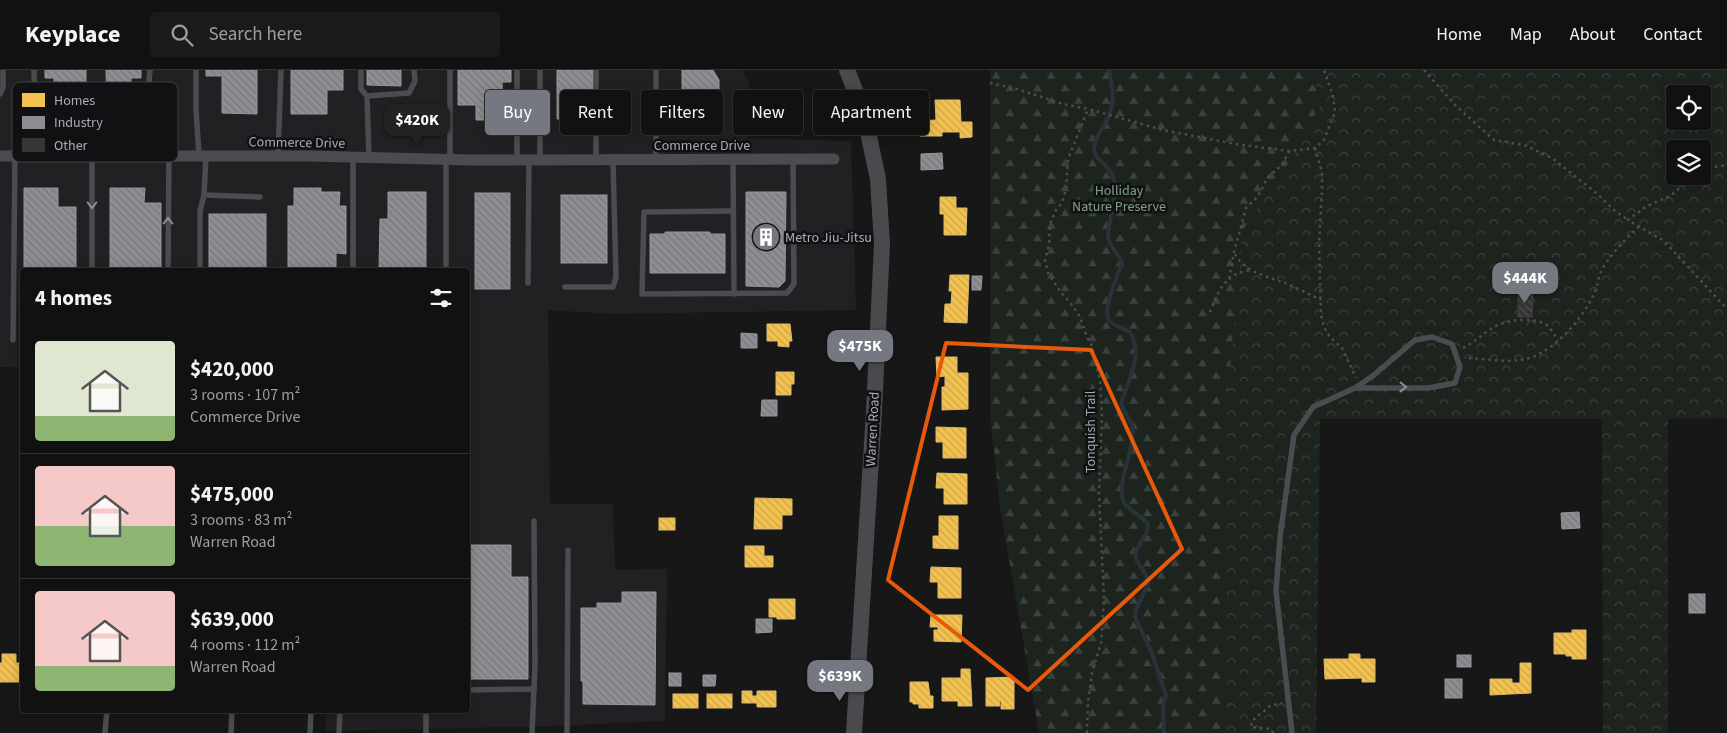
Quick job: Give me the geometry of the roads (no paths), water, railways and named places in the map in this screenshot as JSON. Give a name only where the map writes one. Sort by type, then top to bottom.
[{"type":"main road","name":"Warren Road","points":[[847,70],[868,132],[878,179],[882,244],[874,411],[854,733]]},
{"type":"street","name":"Commerce Drive","points":[[178,156],[353,157],[448,160],[834,159]]},
{"type":"lane","points":[[0,94],[3,88],[2,70]]},
{"type":"lane","points":[[196,70],[196,109],[203,156],[204,194],[200,211],[200,268]]},
{"type":"lane","points":[[278,156],[281,70]]},
{"type":"lane","points":[[361,70],[361,89],[367,96],[369,158]]},
{"type":"lane","points":[[367,96],[409,94],[415,81],[414,70]]},
{"type":"lane","points":[[446,268],[450,70]]},
{"type":"lane","points":[[518,70],[529,160]]},
{"type":"lane","points":[[528,283],[529,160],[540,70]]},
{"type":"lane","points":[[596,70],[596,160]]},
{"type":"lane","points":[[656,70],[656,160]]},
{"type":"lane","points":[[353,157],[353,268]]},
{"type":"lane","points":[[733,211],[644,212],[642,294],[787,294],[794,284],[794,159]]},
{"type":"lane","points":[[565,287],[613,287],[616,277],[613,160]]},
{"type":"lane","points":[[733,160],[734,294]]},
{"type":"lane","points":[[13,340],[15,162]]},
{"type":"lane","points":[[92,162],[92,268]]},
{"type":"lane","points":[[168,162],[168,268]]},
{"type":"lane","points":[[204,194],[260,197]]},
{"type":"lane","points":[[1292,733],[1276,591],[1280,537],[1294,435],[1313,406],[1357,386],[1374,375],[1415,340],[1432,337],[1452,344],[1460,367],[1455,383],[1428,388],[1357,386]]},
{"type":"lane","points":[[532,733],[534,689],[534,521]]},
{"type":"lane","points":[[566,733],[568,550]]},
{"type":"lane","points":[[470,690],[534,689]]},
{"type":"lane","points":[[105,733],[107,713]]},
{"type":"lane","points":[[231,733],[232,713]]},
{"type":"lane","points":[[310,733],[311,713]]},
{"type":"lane","points":[[339,733],[340,713]]},
{"type":"lane","points":[[426,713],[426,733]]},
{"type":"waterway","points":[[1109,70],[1112,90],[1111,109],[1097,137],[1094,152],[1114,179],[1115,193],[1108,236],[1110,244],[1122,263],[1109,301],[1107,315],[1113,324],[1130,332],[1134,341],[1135,359],[1121,403],[1132,424],[1133,432],[1122,493],[1125,504],[1143,518],[1148,525],[1147,531],[1135,553],[1137,561],[1146,575],[1148,584],[1136,610],[1135,617],[1151,651],[1166,696],[1163,706],[1164,733]]},
{"type":"place","name":"Metro Jiu-Jitsu","points":[[766,237]]},
{"type":"park label","name":"Holliday Nature Preserve","points":[[1119,198]]}]
